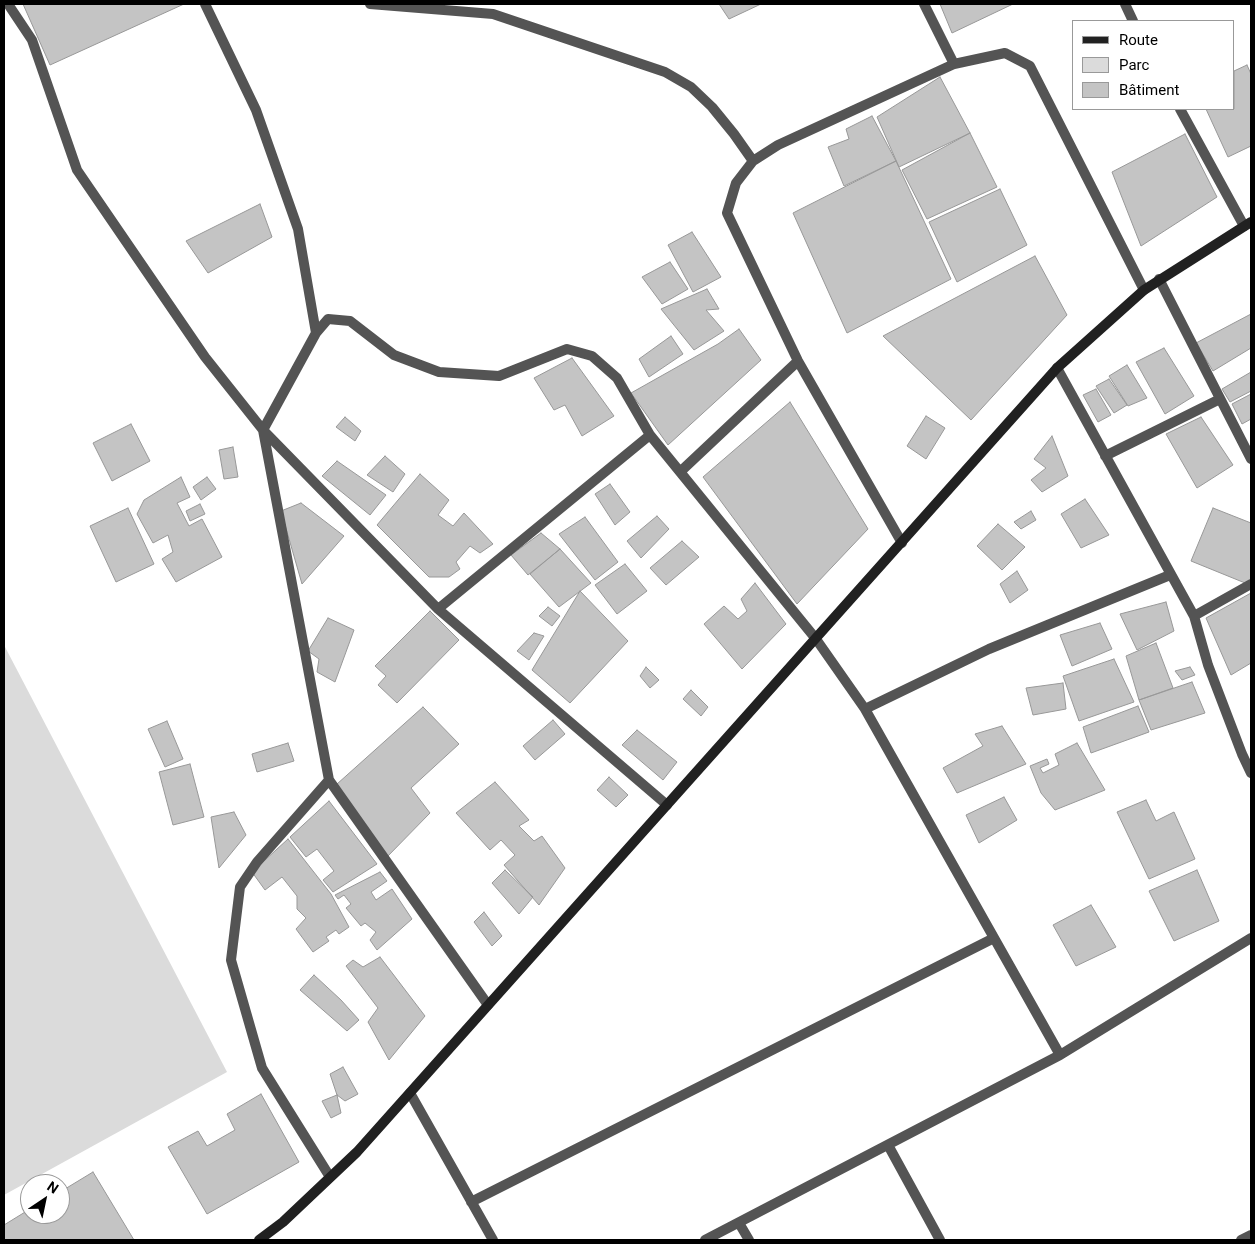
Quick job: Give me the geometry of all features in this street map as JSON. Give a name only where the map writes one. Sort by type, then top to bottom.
[{"type":"main road","points":[[259,1240],[283,1222],[357,1152],[1057,368],[1144,290],[1248,224]]},
{"type":"street","points":[[8,4],[32,40],[77,170],[205,357],[264,430],[438,608],[667,805]]},
{"type":"street","points":[[205,4],[256,110],[298,229],[316,333]]},
{"type":"street","points":[[370,4],[493,14],[665,72],[691,87],[712,107],[753,161]]},
{"type":"street","points":[[924,4],[954,64]]},
{"type":"street","points":[[1125,4],[1133,20]]},
{"type":"street","points":[[902,542],[798,361],[727,213],[736,183],[753,161],[778,145],[954,64],[1005,53],[1030,66],[1144,290]]},
{"type":"street","points":[[1181,110],[1248,224]]},
{"type":"street","points":[[1159,279],[1251,459]]},
{"type":"street","points":[[488,1005],[329,780],[264,430],[316,333],[328,319],[350,321],[394,355],[439,372],[499,376],[568,349],[592,356],[617,378],[650,435],[816,639],[865,709],[1060,1055]]},
{"type":"street","points":[[680,472],[798,361]]},
{"type":"street","points":[[1057,368],[1194,616],[1208,666],[1251,773]]},
{"type":"street","points":[[1105,456],[1220,399]]},
{"type":"street","points":[[438,608],[650,435]]},
{"type":"street","points":[[865,709],[989,649],[1170,575]]},
{"type":"street","points":[[1194,616],[1251,584]]},
{"type":"street","points":[[329,780],[257,862],[240,887],[231,960],[262,1068],[330,1177]]},
{"type":"street","points":[[471,1202],[994,938]]},
{"type":"street","points":[[704,1240],[1060,1055],[1251,938]]},
{"type":"street","points":[[410,1093],[493,1240]]},
{"type":"street","points":[[888,1145],[940,1240]]},
{"type":"street","points":[[739,1223],[748,1240]]},
{"type":"street","points":[[1241,1240],[1251,1235]]},
{"type":"green space","points":[[4,645],[227,1072],[42,1174],[20,1174],[20,1186],[4,1195]]},
{"type":"building","points":[[23,4],[184,4],[50,65]]},
{"type":"building","points":[[719,4],[761,4],[729,19]]},
{"type":"building","points":[[940,4],[1013,4],[952,33]]},
{"type":"building","points":[[1247,65],[1251,74],[1251,146],[1228,157],[1206,110],[1235,110],[1235,71]]},
{"type":"building","points":[[940,77],[970,133],[899,167],[877,117]]},
{"type":"building","points":[[872,116],[896,161],[844,186],[828,147],[849,139],[846,129]]},
{"type":"building","points":[[970,133],[997,187],[927,219],[902,170]]},
{"type":"building","points":[[1185,134],[1217,197],[1141,246],[1112,172]]},
{"type":"building","points":[[896,161],[951,279],[847,333],[793,213]]},
{"type":"building","points":[[1000,189],[1027,245],[957,282],[929,222]]},
{"type":"building","points":[[260,204],[272,237],[208,273],[186,241]]},
{"type":"building","points":[[692,232],[721,277],[693,292],[668,245]]},
{"type":"building","points":[[1035,256],[1067,315],[971,420],[883,336]]},
{"type":"building","points":[[670,262],[688,289],[662,304],[642,277]]},
{"type":"building","points":[[707,289],[719,309],[706,310],[724,331],[694,350],[661,309]]},
{"type":"building","points":[[1251,314],[1251,348],[1213,371],[1196,343]]},
{"type":"building","points":[[739,329],[761,360],[668,445],[631,393],[718,344]]},
{"type":"building","points":[[671,336],[683,354],[649,377],[639,359]]},
{"type":"building","points":[[1164,348],[1194,396],[1165,414],[1136,362]]},
{"type":"building","points":[[572,358],[614,416],[582,436],[565,405],[554,410],[534,378]]},
{"type":"building","points":[[1127,365],[1147,398],[1128,406],[1109,376]]},
{"type":"building","points":[[1251,372],[1251,391],[1230,402],[1222,389]]},
{"type":"building","points":[[1109,379],[1127,405],[1114,413],[1096,386]]},
{"type":"building","points":[[1096,389],[1111,415],[1098,422],[1083,395]]},
{"type":"building","points":[[1251,394],[1251,419],[1242,424],[1232,404]]},
{"type":"building","points":[[790,402],[868,529],[797,604],[703,477]]},
{"type":"building","points":[[926,416],[945,428],[926,459],[907,446]]},
{"type":"building","points":[[345,417],[361,431],[355,441],[336,427]]},
{"type":"building","points":[[1201,417],[1233,465],[1197,488],[1166,434]]},
{"type":"building","points":[[131,424],[150,461],[112,481],[93,443]]},
{"type":"building","points":[[1052,436],[1068,476],[1042,492],[1031,480],[1046,468],[1034,459]]},
{"type":"building","points":[[233,447],[238,477],[224,479],[219,450]]},
{"type":"building","points":[[385,456],[405,474],[393,492],[367,475]]},
{"type":"building","points":[[337,461],[386,495],[370,515],[322,476]]},
{"type":"building","points":[[420,474],[449,500],[438,515],[453,526],[464,513],[493,544],[480,553],[470,546],[456,562],[460,569],[449,577],[429,577],[377,525]]},
{"type":"building","points":[[181,477],[190,497],[177,503],[189,526],[202,519],[222,557],[176,582],[162,559],[173,552],[168,535],[153,543],[137,514],[144,500]]},
{"type":"building","points":[[207,477],[216,489],[201,500],[193,487]]},
{"type":"building","points":[[610,484],[630,512],[615,525],[595,494]]},
{"type":"building","points":[[1085,499],[1109,535],[1081,548],[1061,514]]},
{"type":"building","points":[[301,503],[344,536],[302,584],[281,511]]},
{"type":"building","points":[[200,504],[205,514],[190,521],[186,511]]},
{"type":"building","points":[[128,508],[154,564],[116,582],[90,526]]},
{"type":"building","points":[[1213,508],[1251,523],[1250,585],[1191,561]]},
{"type":"building","points":[[1031,511],[1036,520],[1021,529],[1014,522]]},
{"type":"building","points":[[657,516],[669,529],[641,558],[627,541]]},
{"type":"building","points":[[585,517],[618,562],[595,580],[559,534]]},
{"type":"building","points":[[998,524],[1025,547],[1002,570],[977,546]]},
{"type":"building","points":[[541,533],[560,549],[528,575],[511,555]]},
{"type":"building","points":[[682,541],[699,557],[666,585],[650,568]]},
{"type":"building","points":[[560,549],[591,583],[559,607],[530,574]]},
{"type":"building","points":[[625,564],[647,591],[617,614],[595,585]]},
{"type":"building","points":[[1017,571],[1028,590],[1010,603],[1000,584]]},
{"type":"building","points":[[755,583],[786,624],[742,669],[704,624],[724,606],[738,619],[747,611],[741,599]]},
{"type":"building","points":[[580,591],[628,641],[570,703],[532,670]]},
{"type":"building","points":[[1251,593],[1251,663],[1231,675],[1206,618]]},
{"type":"building","points":[[1166,602],[1174,631],[1137,650],[1120,614]]},
{"type":"building","points":[[548,607],[560,616],[552,626],[539,616]]},
{"type":"building","points":[[430,611],[459,640],[397,703],[378,685],[386,676],[375,666]]},
{"type":"building","points":[[328,618],[354,630],[335,682],[317,672],[319,659],[308,651]]},
{"type":"building","points":[[1100,623],[1112,649],[1072,666],[1060,635]]},
{"type":"building","points":[[534,633],[544,636],[529,660],[517,651]]},
{"type":"building","points":[[1156,643],[1173,688],[1139,700],[1126,656]]},
{"type":"building","points":[[1114,659],[1134,702],[1079,721],[1063,676]]},
{"type":"building","points":[[646,667],[659,680],[650,688],[640,676]]},
{"type":"building","points":[[1190,667],[1195,675],[1182,680],[1175,671]]},
{"type":"building","points":[[1192,682],[1205,713],[1151,730],[1139,700]]},
{"type":"building","points":[[1063,683],[1066,709],[1033,715],[1026,688]]},
{"type":"building","points":[[691,690],[708,707],[701,716],[683,699]]},
{"type":"building","points":[[1138,706],[1149,732],[1091,753],[1083,727]]},
{"type":"building","points":[[423,707],[459,744],[411,788],[430,813],[385,859],[337,784]]},
{"type":"building","points":[[553,720],[565,734],[535,760],[523,746]]},
{"type":"building","points":[[167,721],[183,759],[165,767],[148,729]]},
{"type":"building","points":[[1002,726],[1026,764],[957,793],[943,768],[983,746],[975,734]]},
{"type":"building","points":[[637,730],[677,762],[663,780],[622,745]]},
{"type":"building","points":[[288,743],[294,761],[257,772],[252,754]]},
{"type":"building","points":[[1077,743],[1105,790],[1055,810],[1041,793],[1030,766],[1047,759],[1049,764],[1040,768],[1043,773],[1059,765],[1055,754]]},
{"type":"building","points":[[190,764],[204,817],[173,825],[159,772]]},
{"type":"building","points":[[609,777],[628,795],[616,807],[597,790]]},
{"type":"building","points":[[495,782],[529,820],[519,826],[534,841],[542,836],[565,868],[539,905],[504,865],[515,855],[501,840],[490,850],[456,813]]},
{"type":"building","points":[[1004,797],[1017,820],[979,843],[966,815]]},
{"type":"building","points":[[1146,800],[1156,821],[1174,812],[1195,859],[1149,879],[1117,812]]},
{"type":"building","points":[[329,801],[377,864],[333,892],[323,880],[334,871],[317,849],[306,857],[290,837]]},
{"type":"building","points":[[234,812],[246,835],[219,868],[211,817]]},
{"type":"building","points":[[288,839],[331,894],[349,927],[339,934],[336,930],[326,937],[329,941],[313,952],[296,929],[306,918],[297,909],[297,896],[282,877],[265,890],[252,872]]},
{"type":"building","points":[[505,870],[533,897],[519,914],[492,883]]},
{"type":"building","points":[[1197,870],[1219,921],[1174,941],[1149,891]]},
{"type":"building","points":[[380,872],[387,881],[371,892],[376,900],[392,889],[412,919],[377,950],[370,940],[376,932],[365,923],[361,926],[346,908],[351,904],[344,895],[338,899],[335,895]]},
{"type":"building","points":[[1091,905],[1116,947],[1076,966],[1053,925]]},
{"type":"building","points":[[484,912],[502,936],[492,946],[474,922]]},
{"type":"building","points":[[380,957],[425,1016],[389,1060],[368,1022],[378,1008],[346,966],[353,960],[363,967]]},
{"type":"building","points":[[314,975],[359,1020],[347,1031],[300,990]]},
{"type":"building","points":[[343,1067],[358,1094],[345,1101],[337,1095],[330,1074]]},
{"type":"building","points":[[261,1094],[299,1162],[207,1214],[168,1147],[198,1131],[207,1146],[235,1130],[227,1114]]},
{"type":"building","points":[[337,1095],[341,1113],[331,1118],[322,1101]]},
{"type":"building","points":[[93,1172],[134,1240],[4,1240],[4,1225],[20,1215],[20,1224],[70,1224],[70,1186]]}]
